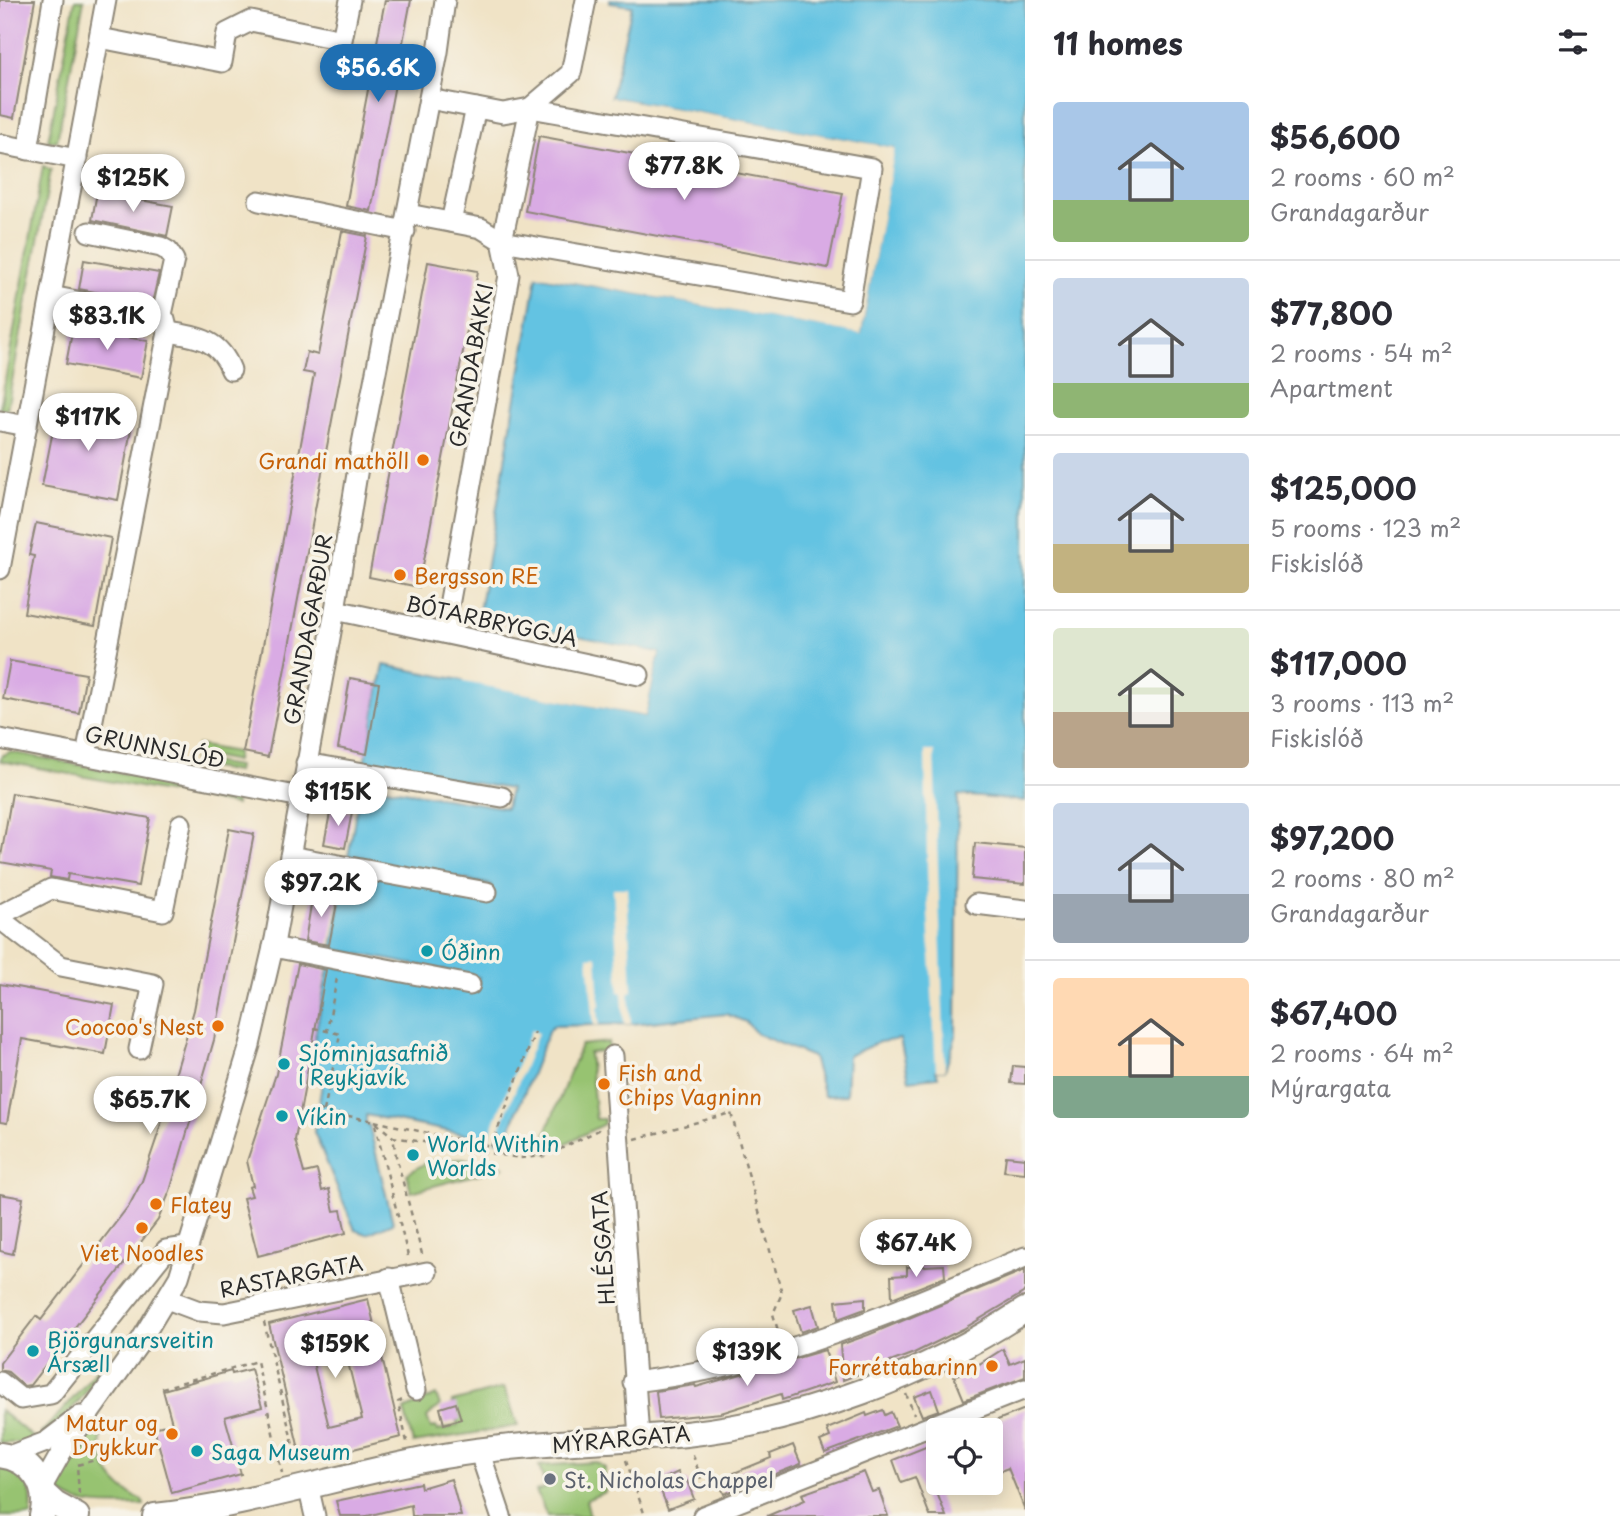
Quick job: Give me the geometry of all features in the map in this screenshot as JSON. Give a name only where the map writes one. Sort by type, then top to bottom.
[{"type":"main road","name":"MÝRARGATA","points":[[155,1516],[192,1513],[303,1477],[388,1467],[479,1450],[631,1444],[761,1423],[921,1367],[998,1328],[1025,1310]]},
{"type":"main road","points":[[5,1456],[30,1467],[43,1499],[78,1508]]},
{"type":"street","points":[[28,150],[54,0]]},
{"type":"street","points":[[1,558],[106,0]]},
{"type":"street","points":[[100,38],[222,62],[227,33],[251,21],[342,40],[350,0]]},
{"type":"street","name":"GRANDAGARÐUR","points":[[43,1499],[61,1453],[167,1300],[179,1277],[250,1045],[273,947],[290,856],[361,449],[438,52],[445,0]]},
{"type":"street","points":[[530,108],[571,73],[586,0]]},
{"type":"street","points":[[259,201],[406,222],[451,222],[481,228],[502,241],[850,301],[872,168],[530,108],[503,113],[429,99]]},
{"type":"street","points":[[451,222],[476,108]]},
{"type":"street","name":"GRANDABAKKI","points":[[444,633],[509,275],[502,241],[530,108]]},
{"type":"street","points":[[0,145],[77,159]]},
{"type":"street","points":[[86,755],[165,325],[174,260],[168,251],[161,247],[89,232]]},
{"type":"street","points":[[51,296],[165,325],[214,344],[226,355],[231,370]]},
{"type":"street","points":[[0,421],[27,426]]},
{"type":"street","name":"BÓTARBRYGGJA","points":[[335,610],[639,675]]},
{"type":"street","name":"GRUNNSLÓÐ","points":[[0,739],[300,797]]},
{"type":"street","points":[[306,764],[502,797]]},
{"type":"street","points":[[139,1049],[153,984],[61,966],[0,917],[51,889],[163,911],[181,824]]},
{"type":"street","points":[[290,856],[487,892]]},
{"type":"street","points":[[976,904],[1025,910]]},
{"type":"street","points":[[273,947],[470,985]]},
{"type":"street","name":"HLÉSGATA","points":[[613,1056],[634,1382],[631,1444]]},
{"type":"street","points":[[0,1382],[21,1399],[51,1394],[166,1250],[187,1247]]},
{"type":"street","points":[[634,1382],[666,1378],[784,1351],[1025,1257]]},
{"type":"street","name":"RASTARGATA","points":[[167,1300],[210,1313],[224,1313],[427,1272]]},
{"type":"street","points":[[389,1278],[416,1390]]},
{"type":"street","points":[[703,1516],[1025,1389]]},
{"type":"street","name":"GRANDAGARÐUR","points":[[5,1456],[46,1442],[96,1402]]},
{"type":"street","points":[[479,1450],[501,1516]]},
{"type":"street","points":[[303,1477],[315,1516]]},
{"type":"path","points":[[327,1031],[341,960]]},
{"type":"path","points":[[314,1028],[340,1034],[324,1111]]},
{"type":"path","points":[[491,1147],[535,1032]]},
{"type":"path","points":[[318,1110],[491,1147],[547,1156]]},
{"type":"path","points":[[618,1144],[730,1114],[782,1293],[773,1314],[784,1351]]},
{"type":"path","points":[[374,1121],[393,1137],[520,1158],[547,1156],[617,1122]]},
{"type":"path","points":[[374,1121],[408,1256]]},
{"type":"path","points":[[393,1137],[427,1272]]},
{"type":"path","points":[[260,1306],[303,1477]]},
{"type":"path","points":[[162,1388],[257,1361],[283,1476]]},
{"type":"path","points":[[408,1447],[398,1402],[416,1390]]},
{"type":"path","points":[[906,1394],[920,1431]]},
{"type":"path","points":[[631,1444],[645,1516]]},
{"type":"path","points":[[689,1445],[704,1488]]},
{"type":"path","points":[[78,1508],[77,1465],[103,1458]]},
{"type":"green space","points":[[75,0],[84,0],[57,141],[48,141]]},
{"type":"green space","points":[[43,166],[51,170],[7,409],[0,409]]},
{"type":"green space","points":[[197,745],[237,752],[236,761],[196,753]]},
{"type":"green space","points":[[10,752],[236,794],[236,805],[0,761],[2,755]]},
{"type":"green space","points":[[192,759],[238,766],[237,772],[207,767]]},
{"type":"green space","points":[[608,1042],[609,1050],[589,1053],[596,1119],[604,1119],[604,1124],[547,1153],[539,1150],[581,1045]]},
{"type":"green space","points":[[462,1159],[505,1167],[411,1192],[407,1174],[427,1162]]},
{"type":"green space","points":[[110,1350],[82,1397],[44,1435],[41,1433],[77,1393]]},
{"type":"green space","points":[[504,1388],[518,1426],[413,1443],[404,1410],[436,1395],[440,1405],[427,1417],[431,1428],[436,1427],[438,1431],[458,1425],[452,1402]]},
{"type":"green space","points":[[0,1410],[35,1439],[25,1443],[0,1443]]},
{"type":"green space","points":[[104,1421],[101,1446],[107,1468],[120,1486],[142,1500],[144,1505],[85,1504],[61,1492],[56,1481],[58,1466]]},
{"type":"green space","points":[[596,1462],[605,1468],[605,1492],[586,1500],[590,1516],[547,1516],[536,1491],[546,1488],[539,1466]]},
{"type":"green space","points":[[0,1468],[17,1474],[28,1484],[32,1498],[31,1516],[0,1516]]},
{"type":"water","points":[[610,0],[1025,0],[1025,801],[958,795],[956,1036],[945,1070],[936,1070],[938,1077],[909,1080],[900,1039],[879,1042],[848,1056],[846,1095],[824,1096],[813,1057],[757,1034],[746,1022],[726,1014],[631,1024],[554,1026],[549,1030],[505,1142],[366,1115],[366,1124],[369,1125],[393,1223],[367,1234],[355,1230],[314,1132],[323,1079],[307,1075],[329,965],[476,992],[479,977],[332,949],[345,874],[493,885],[348,857],[361,784],[506,808],[510,789],[364,764],[384,665],[645,716],[659,653],[478,617],[537,276],[861,333],[894,148],[611,97],[632,6],[610,3]]},
{"type":"pier","points":[[611,97],[895,148],[861,334],[534,275],[538,272],[858,330],[891,151],[610,100]]},
{"type":"pier","points":[[478,617],[659,653],[645,716],[464,682],[464,679],[642,712],[655,656],[477,621]]},
{"type":"pier","points":[[925,751],[934,751],[945,1070],[936,1070],[928,913]]},
{"type":"pier","points":[[613,888],[627,888],[631,1024],[624,1024],[622,992],[619,992]]},
{"type":"pier","points":[[597,956],[600,1006],[599,1025],[594,1025],[588,957]]},
{"type":"pier","points":[[531,1030],[538,1033],[495,1141],[488,1139]]},
{"type":"building","points":[[0,0],[35,0],[14,118],[0,115]]},
{"type":"building","points":[[385,0],[411,0],[371,211],[346,206]]},
{"type":"building","points":[[539,136],[843,193],[828,268],[525,211]]},
{"type":"building","points":[[97,192],[173,206],[167,236],[92,220]]},
{"type":"building","points":[[342,231],[367,236],[268,757],[243,752],[314,374],[303,372],[307,352],[318,355]]},
{"type":"building","points":[[84,260],[159,273],[152,303],[79,289]]},
{"type":"building","points":[[428,262],[478,271],[419,587],[369,577]]},
{"type":"building","points":[[73,327],[148,341],[141,378],[66,364]]},
{"type":"building","points":[[58,405],[133,419],[118,500],[42,486]]},
{"type":"building","points":[[36,523],[111,538],[95,626],[24,613],[34,556],[29,555]]},
{"type":"building","points":[[10,661],[86,674],[79,713],[3,699]]},
{"type":"building","points":[[350,678],[379,683],[367,754],[338,748]]},
{"type":"building","points":[[12,793],[150,818],[138,886],[68,874],[67,880],[50,877],[51,871],[0,862]]},
{"type":"building","points":[[331,808],[352,812],[345,848],[324,844]]},
{"type":"building","points":[[229,829],[254,834],[214,1040],[170,1191],[158,1220],[30,1385],[24,1386],[8,1372],[0,1370],[0,1363],[36,1316],[41,1320],[130,1204],[142,1181],[194,1010]]},
{"type":"building","points":[[975,843],[1025,848],[1025,884],[972,879]]},
{"type":"building","points":[[313,893],[338,898],[329,945],[305,941]]},
{"type":"building","points":[[298,964],[326,970],[295,1140],[304,1173],[317,1170],[322,1191],[329,1189],[334,1211],[341,1210],[346,1233],[258,1256],[243,1198],[252,1196],[249,1187],[253,1186],[247,1161],[276,1074]]},
{"type":"building","points":[[0,984],[114,1005],[105,1054],[22,1039],[7,1123],[0,1122]]},
{"type":"building","points":[[1013,1066],[1025,1067],[1025,1084],[1011,1083]]},
{"type":"building","points":[[1006,1156],[1025,1158],[1025,1173],[1004,1171]]},
{"type":"building","points":[[0,1194],[23,1198],[13,1254],[0,1251]]},
{"type":"building","points":[[944,1265],[945,1277],[892,1298],[891,1276],[907,1275],[907,1267]]},
{"type":"building","points":[[1025,1270],[1023,1293],[963,1329],[914,1353],[843,1380],[840,1345]]},
{"type":"building","points":[[865,1298],[865,1309],[838,1319],[836,1301]]},
{"type":"building","points":[[368,1299],[401,1437],[302,1462],[269,1324]],"holes":[[[342,1338],[362,1419],[329,1427],[309,1346]]]},
{"type":"building","points":[[812,1305],[818,1326],[801,1332],[794,1310]]},
{"type":"building","points":[[1003,1349],[1010,1364],[1025,1358],[1025,1377],[964,1400],[954,1376]]},
{"type":"building","points":[[825,1350],[835,1382],[782,1400],[781,1394],[721,1413],[659,1419],[656,1391],[696,1387]]},
{"type":"building","points":[[251,1369],[262,1407],[225,1417],[241,1474],[172,1493],[154,1428],[172,1423],[163,1390],[231,1371],[232,1374]]},
{"type":"building","points":[[932,1390],[939,1410],[922,1416],[914,1397]]},
{"type":"building","points":[[456,1403],[461,1419],[444,1424],[440,1408]]},
{"type":"building","points":[[1025,1409],[1025,1510],[1008,1468],[1003,1470],[1002,1418]]},
{"type":"building","points":[[883,1410],[885,1415],[891,1412],[897,1426],[825,1453],[820,1441],[830,1437],[827,1429],[866,1413],[867,1416]]},
{"type":"building","points":[[793,1445],[801,1464],[724,1494],[719,1483],[725,1480],[724,1477],[771,1458],[770,1454]]},
{"type":"building","points":[[926,1447],[926,1495],[938,1495],[946,1516],[930,1516],[915,1477],[901,1482],[893,1460]]},
{"type":"building","points":[[678,1472],[682,1482],[687,1481],[694,1499],[668,1509],[661,1491],[669,1488],[665,1478]]},
{"type":"building","points":[[864,1472],[872,1492],[879,1490],[888,1516],[767,1516],[805,1500],[802,1494]]},
{"type":"building","points":[[451,1479],[461,1516],[412,1516],[411,1505],[367,1516],[340,1516],[336,1501],[420,1483],[421,1488]]},
{"type":"place","name":"Grandi mathöll","points":[[423,460]]},
{"type":"place","name":"Bergsson RE","points":[[400,575]]},
{"type":"place","name":"Óðinn","points":[[427,951]]},
{"type":"place","name":"Coocoo's Nest","points":[[218,1026]]},
{"type":"place","name":"Sjóminjasafnið í Reykjavík","points":[[284,1064]]},
{"type":"place","name":"Fish and Chips Vagninn","points":[[604,1084]]},
{"type":"place","name":"Víkin","points":[[282,1116]]},
{"type":"place","name":"World Within Worlds","points":[[413,1155]]},
{"type":"place","name":"Flatey","points":[[156,1204]]},
{"type":"place","name":"Viet Noodles","points":[[142,1228]]},
{"type":"place","name":"Björgunarsveitin Ársæll","points":[[33,1351]]},
{"type":"place","name":"Forréttabarinn","points":[[992,1366]]},
{"type":"place","name":"Matur og Drykkur","points":[[172,1434]]},
{"type":"place","name":"Saga Museum","points":[[197,1451]]},
{"type":"place","name":"St. Nicholas Chappel","points":[[550,1479]]}]
